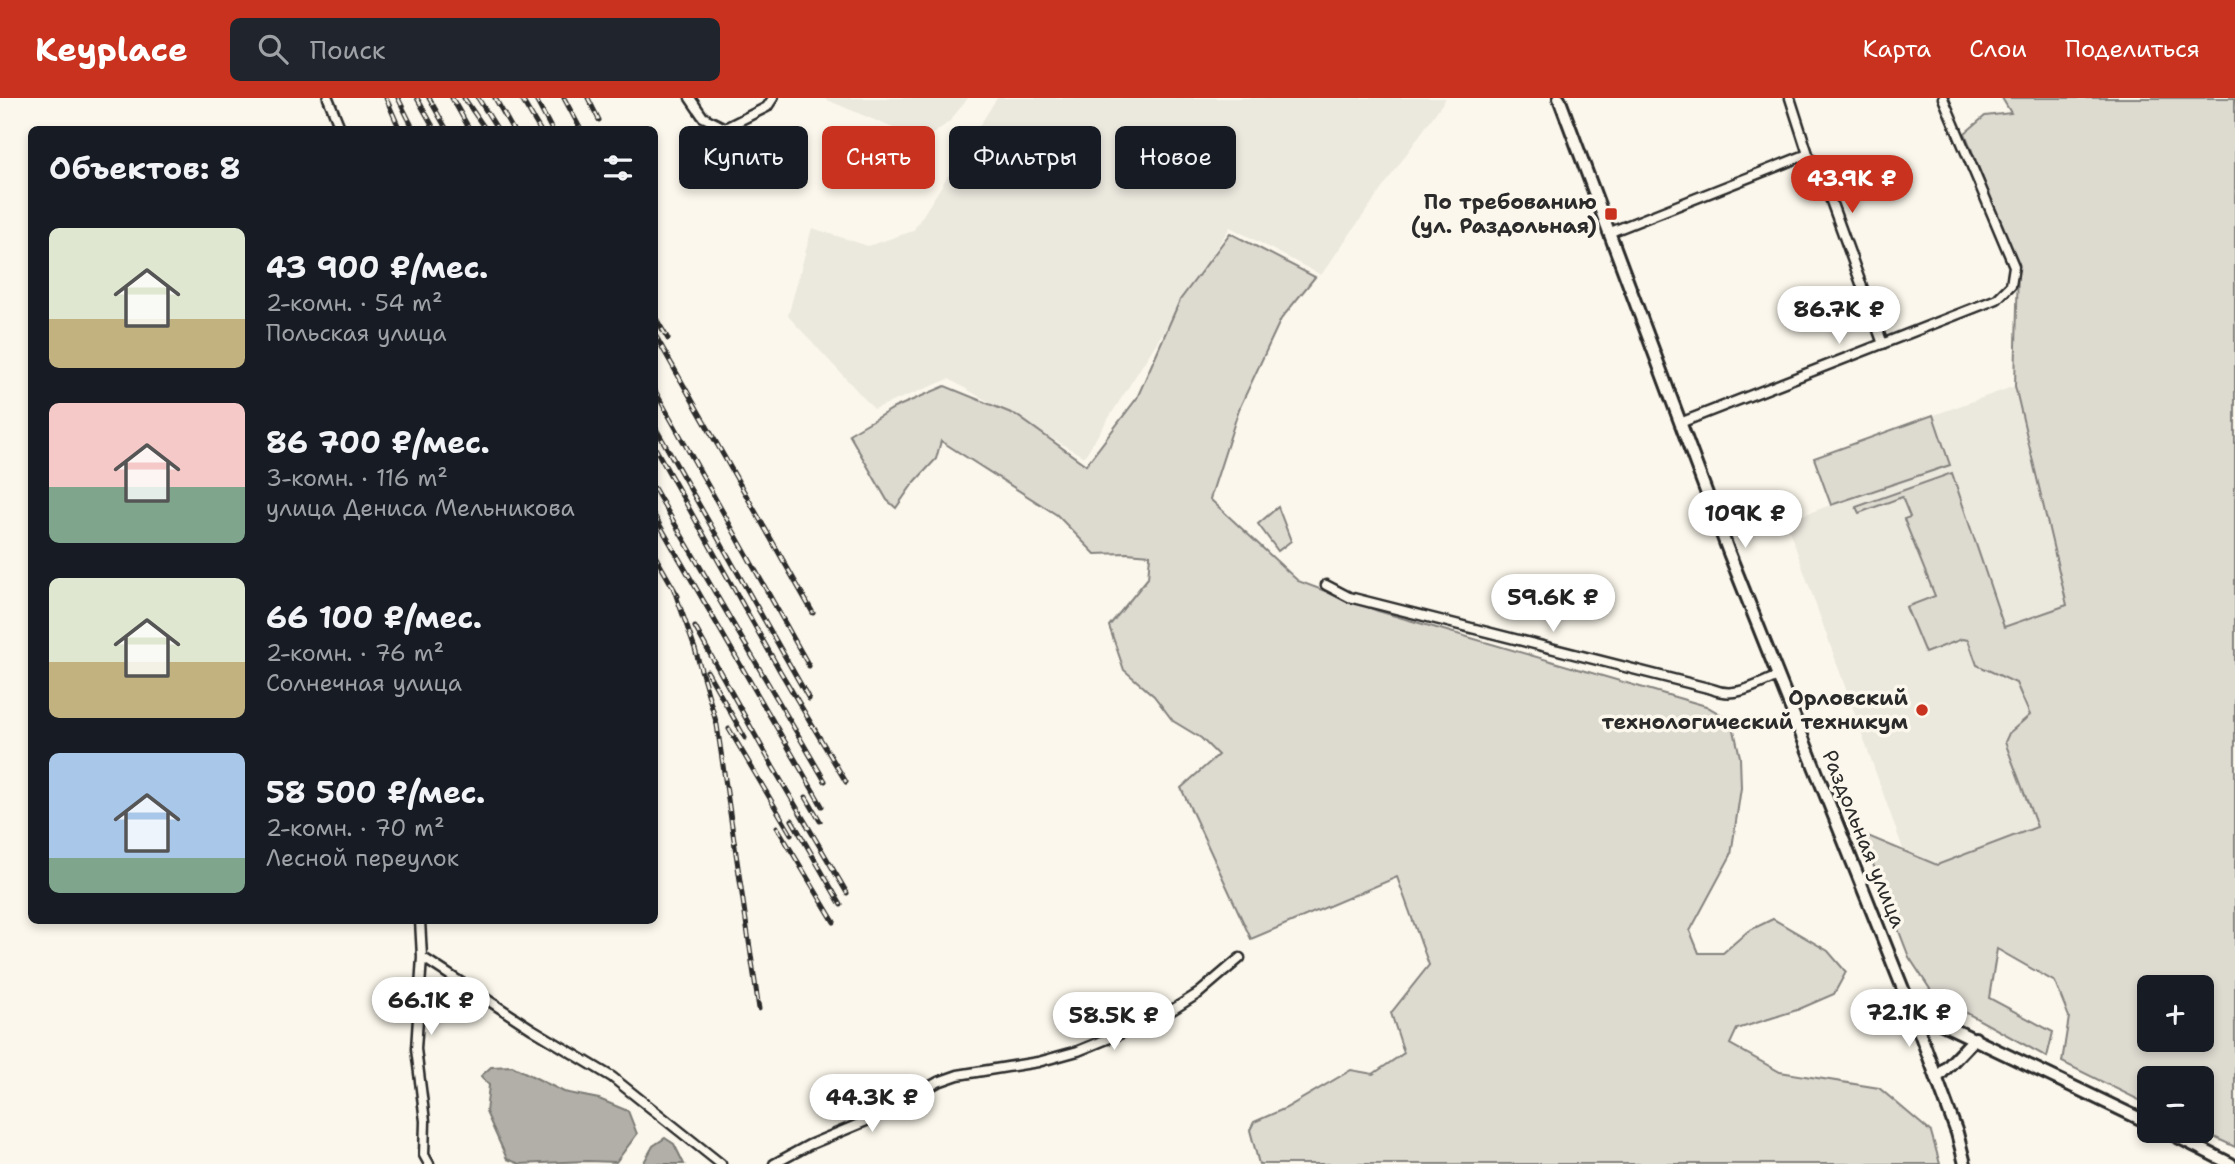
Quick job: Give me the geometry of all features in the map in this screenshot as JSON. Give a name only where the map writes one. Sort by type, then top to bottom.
[{"type":"main road","name":"Раздольная улица","points":[[1559,98],[1680,423],[1911,1009],[1957,1133],[1965,1164]]},
{"type":"main road","points":[[1911,1009],[2137,1117]]},
{"type":"main road","points":[[1937,1078],[1975,1038]]},
{"type":"main road","points":[[2190,1143],[2231,1164]]},
{"type":"street","points":[[328,98],[339,126]]},
{"type":"street","points":[[690,98],[703,117],[725,128],[767,107],[773,98]]},
{"type":"street","points":[[1790,98],[1808,154],[1823,179],[1883,344]]},
{"type":"street","points":[[1680,423],[1997,299],[2011,285],[2014,266],[1943,98]]},
{"type":"street","points":[[1608,233],[1808,154]]},
{"type":"street","points":[[1326,585],[1349,597],[1723,694],[1733,694],[1778,676]]},
{"type":"street","points":[[420,924],[422,957],[416,1049],[425,1121],[424,1155],[429,1164]]},
{"type":"street","points":[[422,957],[532,1029],[612,1077],[721,1164]]},
{"type":"street","points":[[774,1164],[809,1145],[871,1119],[918,1091],[958,1075],[1038,1062],[1078,1051],[1161,1017],[1199,993],[1240,958]]},
{"type":"shaded area","points":[[823,98],[968,98],[949,122],[935,132],[935,126],[888,126]]},
{"type":"shaded area","points":[[997,98],[1446,98],[1321,275],[1230,227],[1084,457],[949,379],[874,409],[788,316],[812,228],[868,246],[913,231],[949,174],[949,189],[1101,189],[1101,126],[979,126]]},
{"type":"shaded area","points":[[2002,98],[2235,98],[2235,1147],[2214,1137],[2214,1066],[2137,1066],[2137,1099],[2062,1062],[2069,1017],[2055,982],[1997,949],[1989,998],[2053,1032],[2047,1057],[1934,995],[1909,957],[1861,833],[1937,865],[2037,827],[2005,742],[2009,733],[2030,715],[2016,683],[1977,665],[1968,640],[1962,639],[1925,653],[1906,607],[1935,596],[1904,519],[1910,517],[1902,497],[1859,513],[1856,507],[1952,473],[2004,627],[2067,605],[2015,386],[2018,267],[1965,133],[1985,116],[2011,113]]},
{"type":"shaded area","points":[[1230,233],[1315,277],[1281,319],[1239,409],[1210,499],[1298,581],[1378,611],[1706,706],[1732,721],[1740,757],[1741,788],[1731,855],[1690,931],[1699,953],[1723,953],[1748,931],[1773,919],[1828,951],[1846,972],[1834,994],[1797,1010],[1737,1029],[1730,1044],[1780,1072],[1879,1088],[1931,1132],[1940,1164],[1259,1164],[1250,1130],[1254,1122],[1286,1108],[1351,1070],[1373,1074],[1404,1053],[1391,1013],[1429,965],[1397,877],[1251,939],[1181,788],[1218,755],[1201,738],[1173,721],[1154,696],[1124,670],[1109,626],[1148,578],[1150,555],[1095,554],[1057,515],[941,441],[936,459],[912,485],[896,508],[887,500],[849,434],[894,408],[945,386],[1016,415],[1086,465],[1137,398],[1180,300]]},
{"type":"shaded area","points":[[2015,386],[2067,605],[2045,833],[1914,880],[1786,521],[1831,505],[1814,458]]},
{"type":"shaded area","points":[[1933,415],[1950,465],[1831,505],[1814,458]]},
{"type":"shaded area","points":[[1278,507],[1291,541],[1278,551],[1258,524]]},
{"type":"shaded area","points":[[512,1066],[564,1092],[599,1099],[628,1111],[637,1134],[616,1162],[520,1164],[507,1159],[486,1112],[489,1085],[481,1076],[491,1067]]},
{"type":"shaded area","points":[[665,1138],[674,1144],[684,1164],[643,1164],[653,1146]]},
{"type":"railway","points":[[386,98],[398,126]]},
{"type":"railway","points":[[398,98],[412,126]]},
{"type":"railway","points":[[417,98],[433,126]]},
{"type":"railway","points":[[429,98],[445,126]]},
{"type":"railway","points":[[452,98],[468,126]]},
{"type":"railway","points":[[464,98],[483,126]]},
{"type":"railway","points":[[478,98],[496,126]]},
{"type":"railway","points":[[495,98],[511,126]]},
{"type":"railway","points":[[521,98],[538,126]]},
{"type":"railway","points":[[535,98],[550,126]]},
{"type":"railway","points":[[564,98],[579,126]]},
{"type":"railway","points":[[588,98],[599,120]]},
{"type":"railway","points":[[658,322],[668,339]]},
{"type":"railway","points":[[658,340],[813,613]]},
{"type":"railway","points":[[658,396],[809,666]]},
{"type":"railway","points":[[658,432],[809,699]]},
{"type":"railway","points":[[658,453],[780,671],[846,782]]},
{"type":"railway","points":[[658,495],[825,781]]},
{"type":"railway","points":[[658,522],[822,806]]},
{"type":"railway","points":[[658,561],[678,596]]},
{"type":"railway","points":[[673,587],[695,649],[717,725],[759,1009]]},
{"type":"railway","points":[[695,627],[847,893]]},
{"type":"railway","points":[[707,671],[745,738]]},
{"type":"railway","points":[[729,729],[791,834]]},
{"type":"railway","points":[[806,797],[820,821]]},
{"type":"railway","points":[[792,820],[841,905]]},
{"type":"railway","points":[[777,827],[834,922]]},
{"type":"place","name":"По требованию (ул. Раздольная)","points":[[1611,214]]},
{"type":"place","name":"Орловский технологический техникум","points":[[1922,710]]}]
